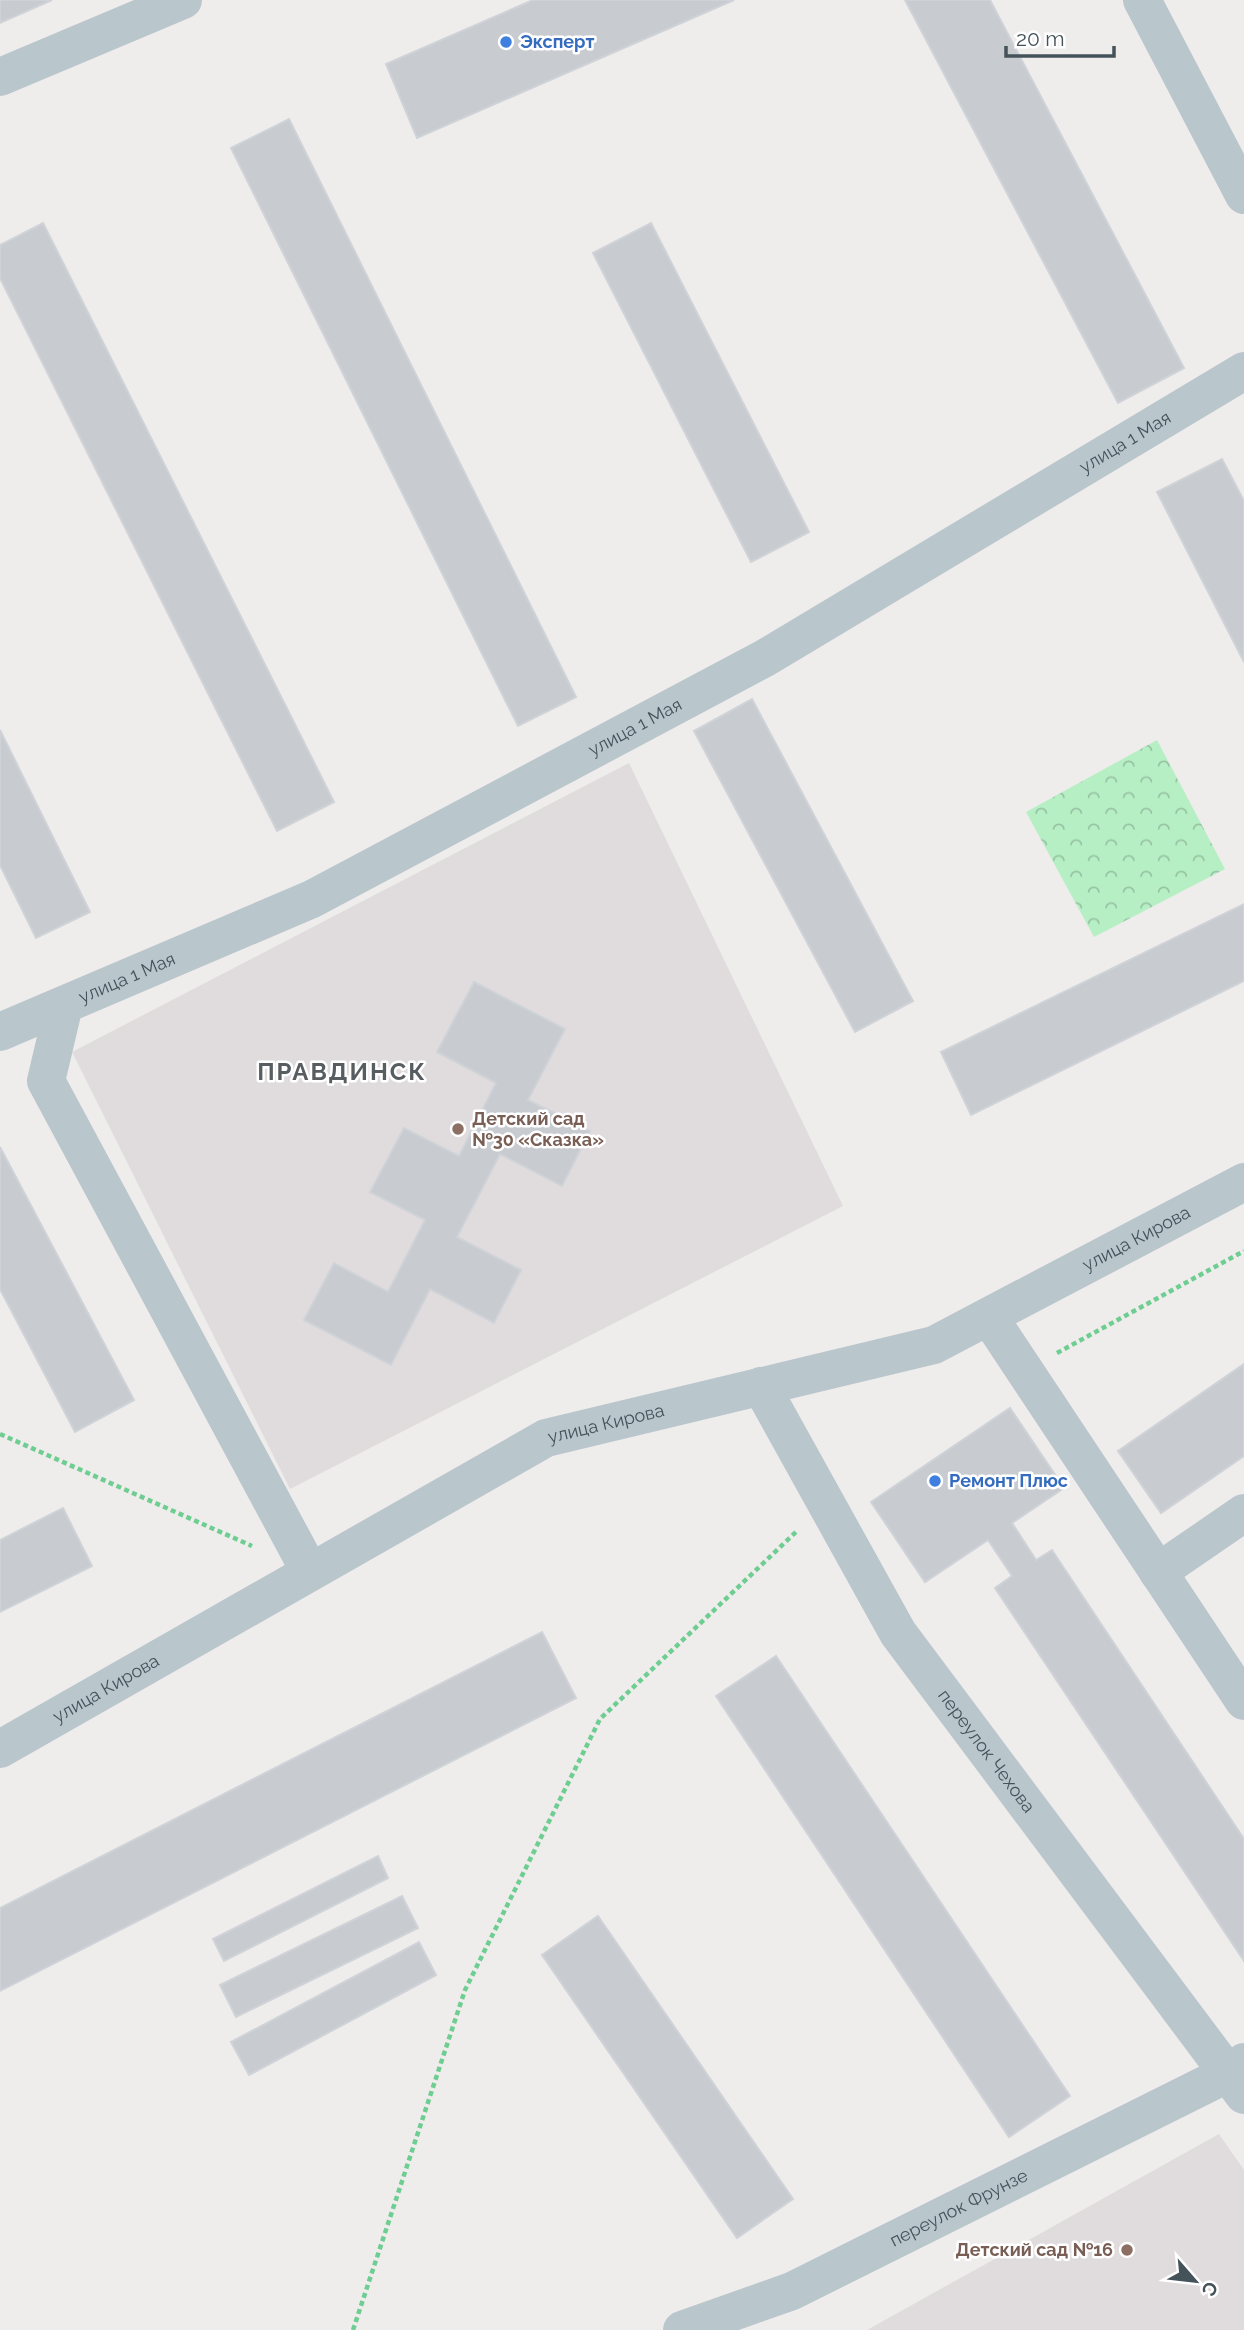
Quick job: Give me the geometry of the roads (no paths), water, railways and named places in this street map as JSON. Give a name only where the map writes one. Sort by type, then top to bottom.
[{"type":"street","points":[[1142,0],[1244,195]]},
{"type":"street","points":[[0,77],[161,4]]},
{"type":"street","name":"улица 1 Мая","points":[[0,1032],[312,900],[753,664],[1244,371]]},
{"type":"street","points":[[64,1004],[47,1081],[310,1572]]},
{"type":"street","name":"улица Кирова","points":[[0,1749],[546,1438],[934,1345],[1244,1182]]},
{"type":"street","points":[[989,1317],[1244,1701]]},
{"type":"street","name":"переулок Чехова","points":[[761,1386],[898,1633],[1239,2077]]},
{"type":"street","points":[[1158,1572],[1244,1513]]},
{"type":"street","name":"переулок Фрунзе","points":[[682,2330],[792,2291],[1239,2077]]},
{"type":"place","name":"Эксперт","points":[[506,42]]},
{"type":"place","name":"Детский сад №30 «Сказка»","points":[[458,1129]]},
{"type":"place","name":"Ремонт Плюс","points":[[935,1481]]},
{"type":"place","name":"Детский сад №16","points":[[1127,2250]]},
{"type":"district","name":"ПРАВДИНСК","points":[[342,1072]]}]
